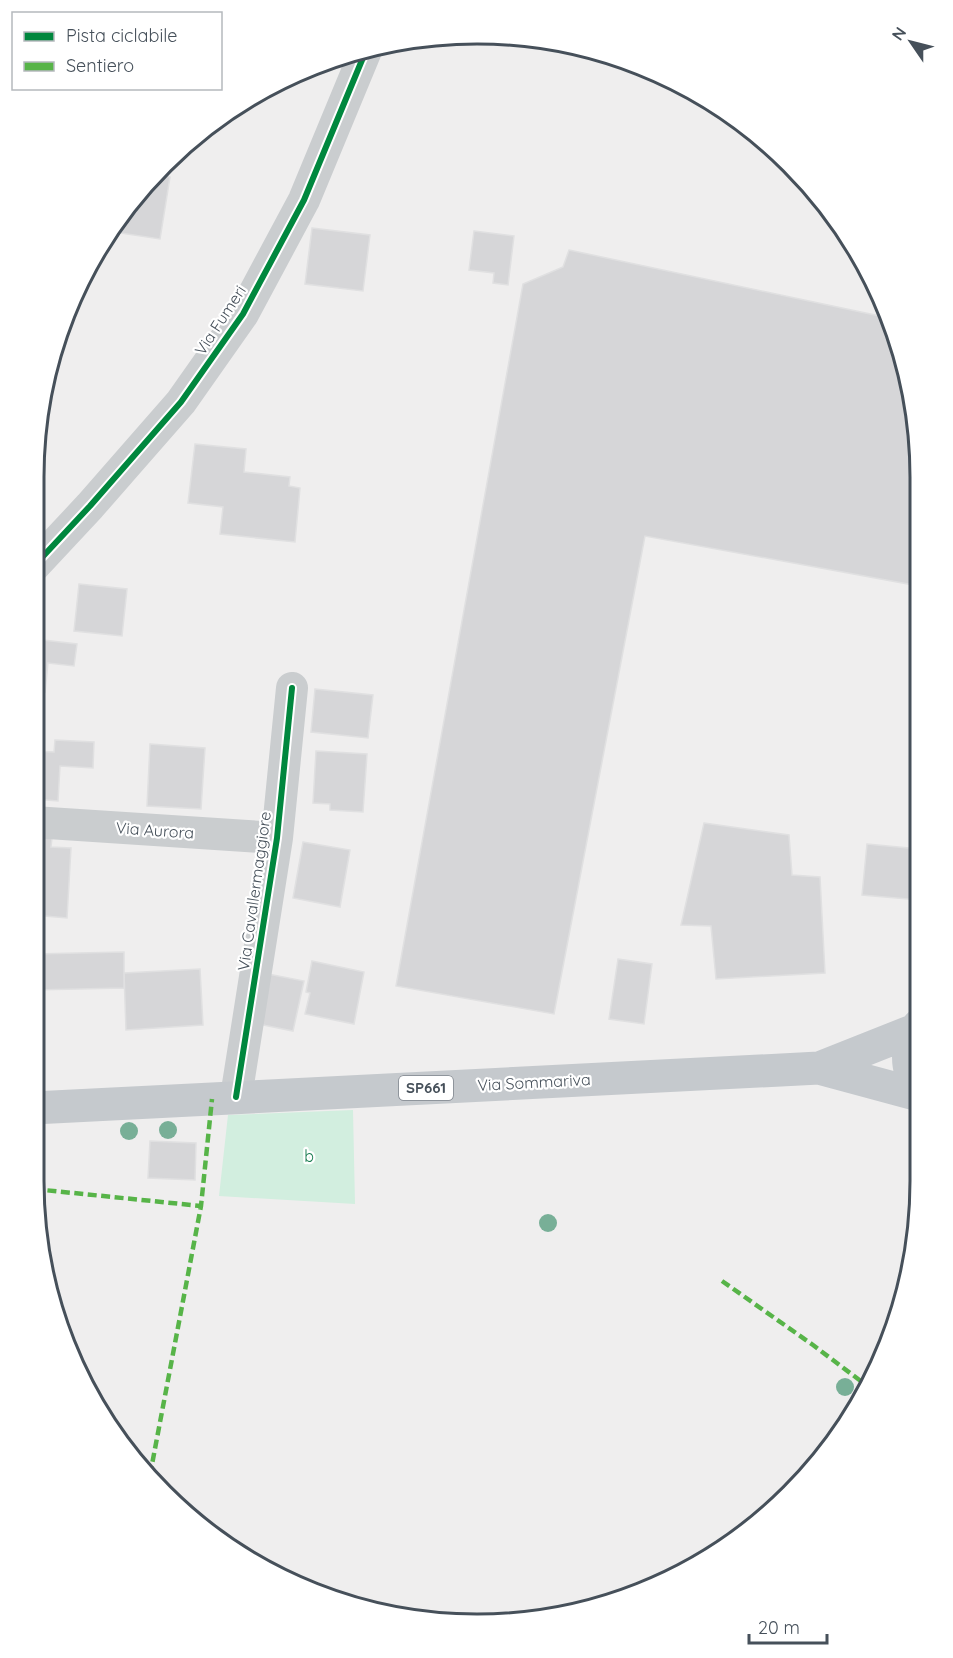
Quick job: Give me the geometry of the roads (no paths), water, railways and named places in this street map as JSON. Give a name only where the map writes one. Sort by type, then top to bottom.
[{"type":"main road","name":"Via Sommariva","points":[[819,1068],[910,1030]]},
{"type":"main road","points":[[910,1044],[910,1069]]},
{"type":"main road","name":"Via Sommariva","points":[[44,1107],[819,1068],[910,1093]]},
{"type":"street","name":"Via Fumeri","points":[[44,555],[181,402],[243,314],[304,200],[364,58]]},
{"type":"street","name":"Via Cavallermaggiore","points":[[236,1097],[277,838],[292,688]]},
{"type":"street","name":"Via Aurora","points":[[44,823],[277,838]]},
{"type":"park label","name":"b","points":[[309,1156]]}]
